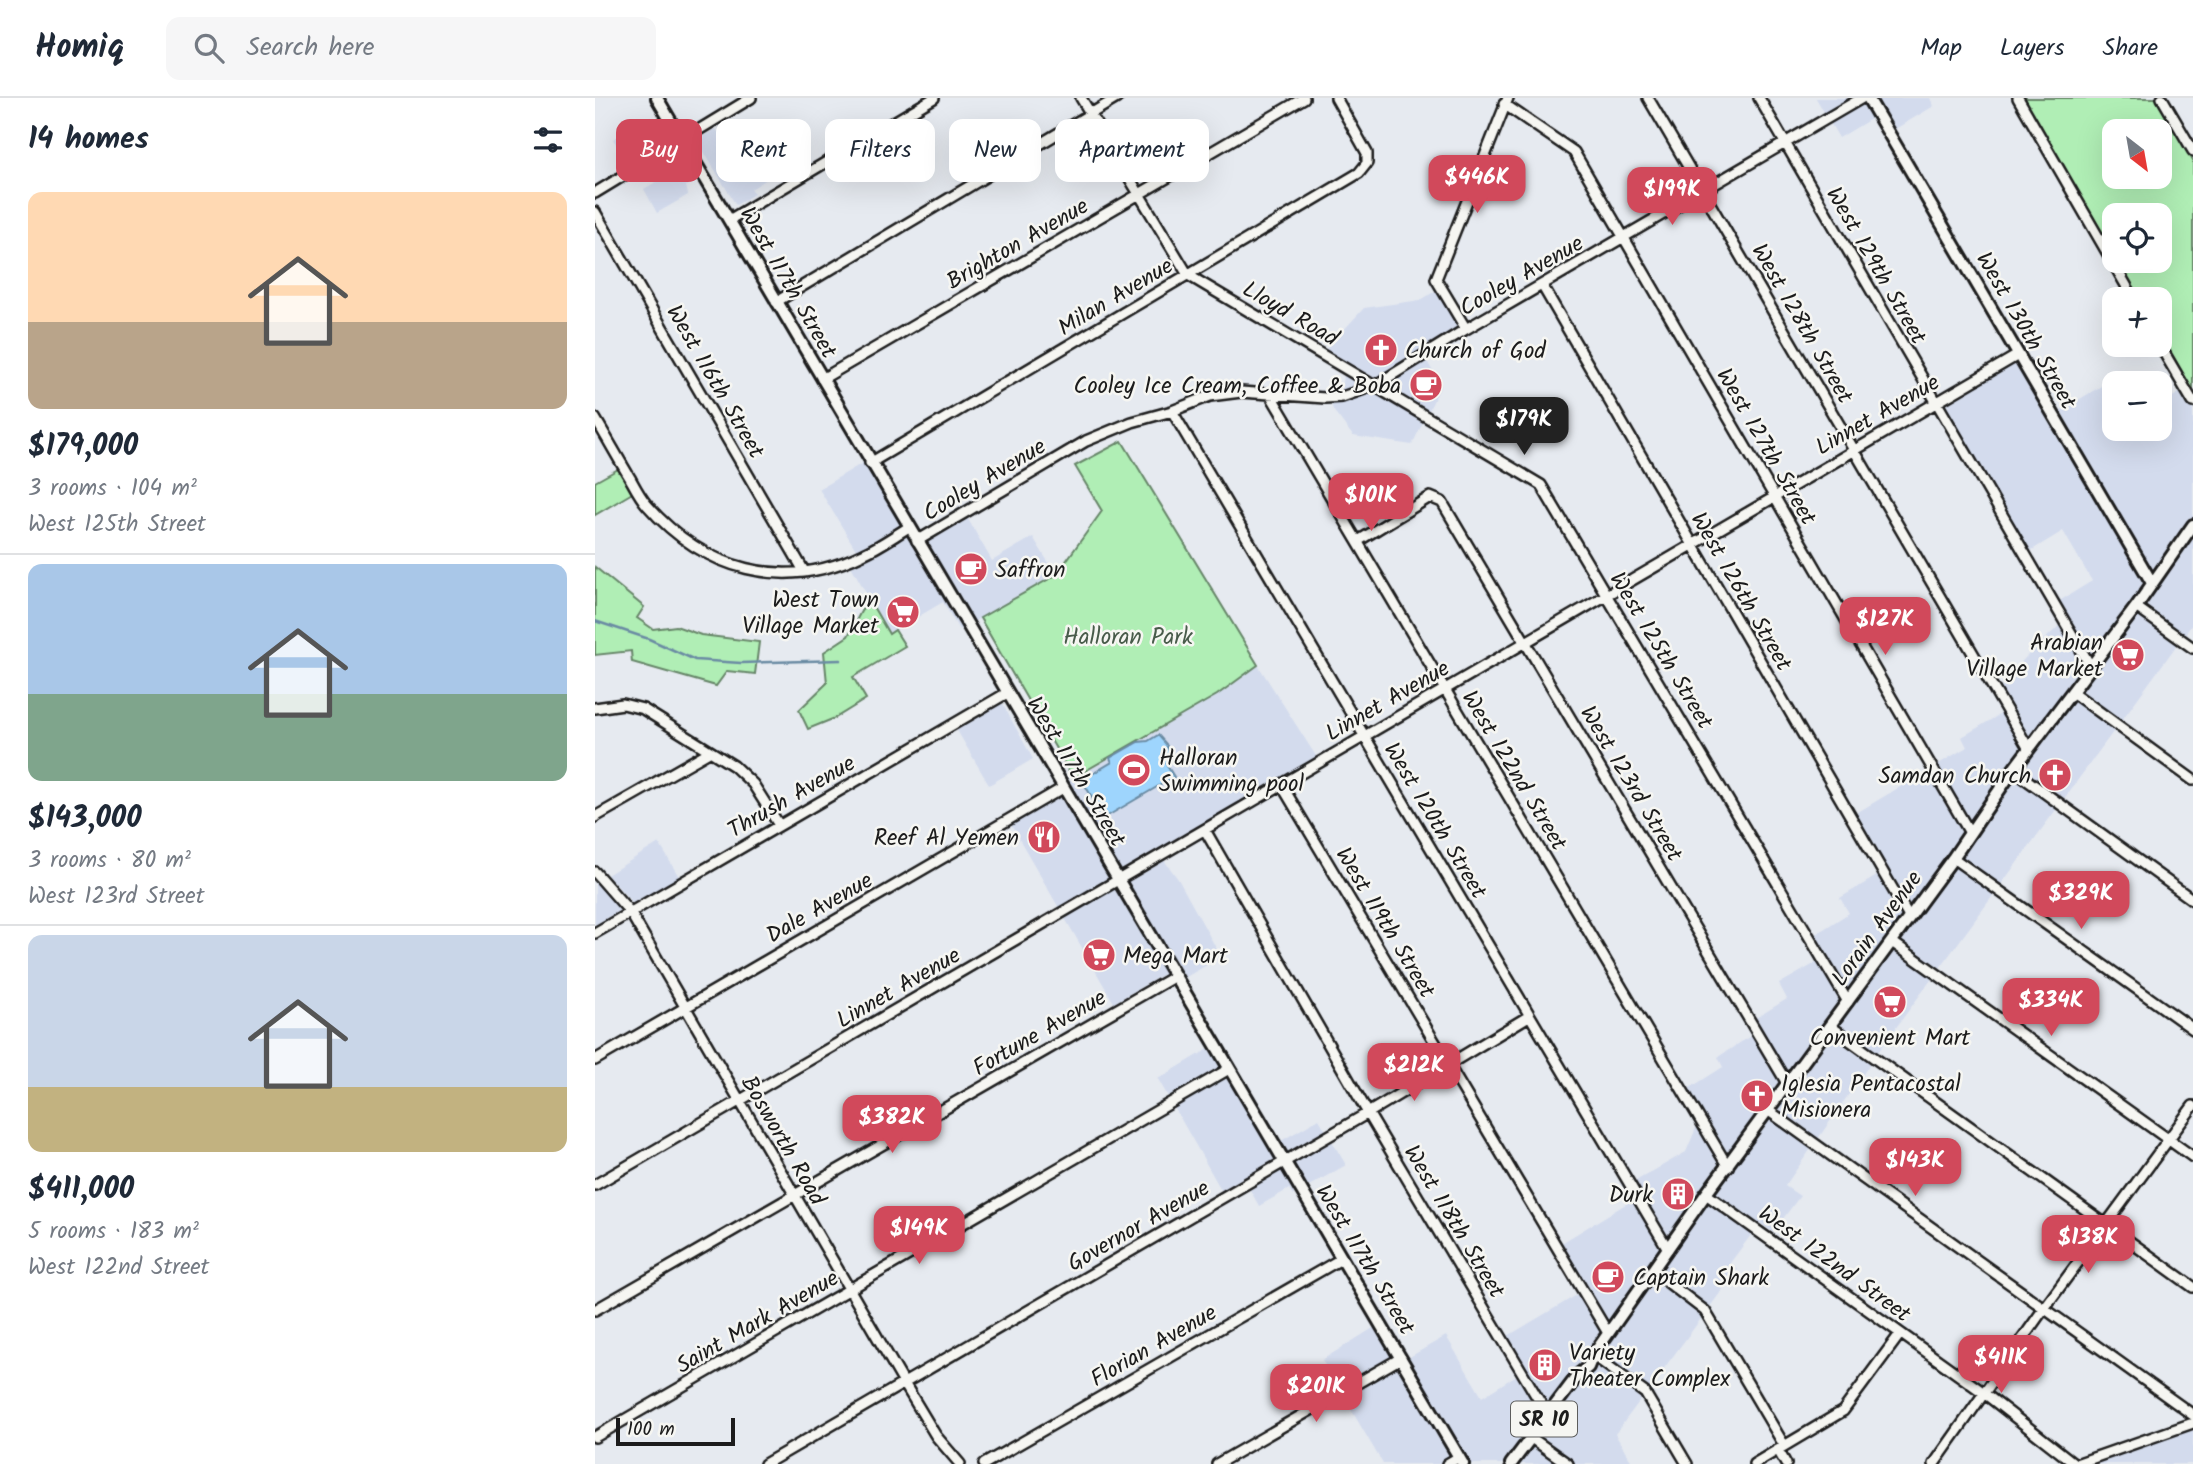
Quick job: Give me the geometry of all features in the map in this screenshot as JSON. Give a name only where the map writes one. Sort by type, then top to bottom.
[{"type":"main road","name":"West 117th Street","points":[[657,98],[670,119]]},
{"type":"main road","name":"West 130th Street","points":[[1868,98],[2152,583]]},
{"type":"main road","name":"West 117th Street","points":[[702,173],[870,463],[1461,1461]]},
{"type":"main road","name":"Lorain Avenue","points":[[1511,1464],[1547,1414],[1578,1375],[1588,1367],[1608,1333],[1706,1194],[1953,858],[2013,770],[2136,607],[2193,525]]},
{"type":"street","points":[[702,127],[751,98]]},
{"type":"street","points":[[729,220],[934,98]]},
{"type":"street","points":[[1081,98],[1188,275]]},
{"type":"street","points":[[776,302],[1117,98]]},
{"type":"street","name":"Brighton Avenue","points":[[822,379],[1304,98]]},
{"type":"street","name":"Milan Avenue","points":[[870,463],[1359,173],[1367,163],[1367,153],[1336,98]]},
{"type":"street","name":"West 128th Street","points":[[1648,98],[2029,749]]},
{"type":"street","name":"West 129th Street","points":[[1759,98],[2091,667]]},
{"type":"street","name":"Cooley Avenue","points":[[917,541],[1086,441],[1132,422],[1172,411],[1210,396],[1241,392],[1308,398],[1342,397],[1376,385],[1466,329],[1862,98]]},
{"type":"street","points":[[2018,98],[2127,287]]},
{"type":"street","points":[[2162,98],[2193,151]]},
{"type":"street","points":[[1466,329],[1436,279],[1506,101]]},
{"type":"street","name":"West 127th Street","points":[[1506,101],[1574,152],[1970,833]]},
{"type":"street","points":[[595,193],[616,180]]},
{"type":"street","name":"West 116th Street","points":[[595,212],[804,570]]},
{"type":"street","name":"Lloyd Road","points":[[1188,275],[1376,385]]},
{"type":"street","name":"West 126th Street","points":[[1542,285],[1909,917]]},
{"type":"street","name":"Linnet Avenue","points":[[595,1185],[2018,355]]},
{"type":"street","points":[[2167,357],[2193,402]]},
{"type":"street","name":"West 125th Street","points":[[1376,385],[1541,485],[1848,1002]]},
{"type":"street","name":"West 122nd Street","points":[[1270,394],[1728,1167]]},
{"type":"street","name":"West 120th Street","points":[[1172,411],[1668,1249]]},
{"type":"street","points":[[595,418],[645,504],[683,541],[713,558],[773,575],[835,565],[863,554],[909,527]]},
{"type":"street","name":"West 123rd Street","points":[[1358,541],[1430,497],[1443,502],[1788,1084]]},
{"type":"street","points":[[2136,607],[2193,648]]},
{"type":"street","points":[[2072,692],[2193,780]]},
{"type":"street","name":"Thrush Avenue","points":[[595,933],[1007,693]]},
{"type":"street","points":[[595,708],[623,704],[643,709],[734,766],[753,784],[779,825]]},
{"type":"street","points":[[595,817],[709,752]]},
{"type":"street","points":[[2013,770],[2193,900]]},
{"type":"street","name":"West 119th Street","points":[[1281,784],[1608,1333]]},
{"type":"street","name":"Dale Avenue","points":[[595,1060],[1063,788]]},
{"type":"street","name":"West 118th Street","points":[[1205,830],[1368,1113],[1547,1414]]},
{"type":"street","points":[[1953,858],[2193,1029]]},
{"type":"street","name":"Bosworth Road","points":[[595,872],[630,912],[904,1383],[936,1436],[960,1464]]},
{"type":"street","points":[[1892,942],[2193,1157]]},
{"type":"street","name":"Fortune Avenue","points":[[595,1310],[1175,976]]},
{"type":"street","name":"Governor Avenue","points":[[765,1464],[1283,1163],[1529,1016]]},
{"type":"street","points":[[1830,1026],[2193,1287]]},
{"type":"street","name":"Saint Mark Avenue","points":[[595,1437],[1229,1069]]},
{"type":"street","points":[[1934,1464],[2193,1106]]},
{"type":"street","points":[[1769,1111],[2193,1415]]},
{"type":"street","name":"West 122nd Street","points":[[1706,1194],[1984,1393],[2075,1464]]},
{"type":"street","name":"Florian Avenue","points":[[984,1464],[1341,1259]]},
{"type":"street","points":[[1653,1271],[1705,1311],[1781,1448],[1786,1464]]},
{"type":"street","points":[[1754,1464],[1843,1411],[1900,1334]]},
{"type":"street","points":[[1593,1356],[1644,1393],[1687,1464]]},
{"type":"street","points":[[1217,1464],[1401,1358]]},
{"type":"street","points":[[2075,1464],[2193,1423]]},
{"type":"street","points":[[1530,1437],[1568,1464]]},
{"type":"street","points":[[1447,1464],[1461,1461]]},
{"type":"shaded area","points":[[1816,98],[1930,98],[1934,106],[1885,135],[1874,117],[1839,138]]},
{"type":"shaded area","points":[[716,129],[716,172],[702,148],[702,137]]},
{"type":"shaded area","points":[[656,182],[691,183],[686,186],[688,195],[657,213],[644,189]]},
{"type":"shaded area","points":[[722,182],[762,182],[751,189],[754,194],[736,205]]},
{"type":"shaded area","points":[[1437,290],[1464,335],[1425,358],[1441,385],[1412,445],[1353,436],[1333,410],[1329,395],[1342,391],[1344,375],[1317,359],[1364,308],[1421,300]]},
{"type":"shaded area","points":[[2018,361],[2050,417],[2102,386],[2102,441],[2172,441],[2172,397],[2190,386],[2193,391],[2193,623],[1881,1048],[1785,1186],[1800,1196],[1773,1232],[1760,1223],[1730,1263],[1738,1269],[1615,1434],[1633,1464],[1383,1464],[1322,1360],[1378,1325],[1401,1362],[1446,1336],[1482,1397],[1520,1373],[1501,1340],[1582,1292],[1555,1247],[1634,1199],[1627,1186],[1686,1152],[1699,1121],[1682,1093],[1723,1067],[1718,1057],[1752,1035],[1746,1024],[1787,999],[1779,984],[1821,960],[1808,939],[1849,913],[1840,898],[1880,874],[1848,818],[1967,747],[1962,737],[2004,712],[1995,696],[2024,659],[2063,622],[2053,605],[2092,581],[2063,531],[2027,553],[1941,406]]},
{"type":"shaded area","points":[[871,458],[921,540],[965,514],[992,561],[1033,537],[1056,575],[959,630],[943,602],[889,634],[850,564],[861,558],[819,489]]},
{"type":"shaded area","points":[[1258,665],[1321,764],[1163,859],[1178,879],[1221,957],[1170,986],[1162,975],[1114,1003],[1011,825],[1071,790],[1067,783],[1217,695]]},
{"type":"shaded area","points":[[996,692],[1033,759],[989,785],[951,720]]},
{"type":"shaded area","points":[[659,843],[679,877],[633,903],[607,875]]},
{"type":"shaded area","points":[[595,879],[622,909],[595,925]]},
{"type":"shaded area","points":[[1222,1041],[1281,1141],[1319,1119],[1346,1165],[1293,1195],[1289,1189],[1259,1206],[1249,1188],[1227,1200],[1158,1079]]},
{"type":"shaded area","points":[[2193,1430],[2193,1464],[2093,1464]]},
{"type":"green space","points":[[2024,98],[2157,98],[2169,119],[2102,119],[2102,189],[2172,189],[2172,124],[2193,161],[2193,391],[2172,354],[2172,287],[2133,287],[2125,273],[2172,273],[2172,203],[2102,203],[2102,233]]},
{"type":"green space","name":"Halloran Park","points":[[1122,441],[1258,665],[1217,695],[1073,778],[980,618],[1056,575],[1102,511],[1075,466]]},
{"type":"green space","points":[[620,468],[634,492],[595,515],[595,482]]},
{"type":"green space","points":[[595,567],[644,607],[637,618],[653,629],[676,626],[701,635],[759,642],[755,674],[727,671],[716,686],[632,662],[631,651],[595,655]]},
{"type":"green space","points":[[868,598],[889,634],[895,630],[905,646],[853,677],[866,699],[835,718],[808,729],[799,710],[827,683],[824,652],[848,636]]},
{"type":"water","name":"Halloran Swimming pool","points":[[1158,735],[1166,744],[1173,760],[1166,764],[1174,777],[1104,818],[1082,780],[1112,762],[1110,758],[1138,742],[1148,741]]},
{"type":"waterway","points":[[595,621],[649,639],[695,660],[741,663],[841,660]]},
{"type":"place","name":"Church of God","points":[[1381,350]]},
{"type":"place","name":"Cooley Ice Cream, Coffee & Boba","points":[[1426,385]]},
{"type":"place","name":"Saffron","points":[[971,569]]},
{"type":"place","name":"West Town Village Market","points":[[903,612]]},
{"type":"place","name":"Arabian Village Market","points":[[2128,655]]},
{"type":"place","name":"Halloran Swimming pool","points":[[1134,770]]},
{"type":"place","name":"Samdan Church","points":[[2055,775]]},
{"type":"place","name":"Reef Al Yemen","points":[[1044,837]]},
{"type":"place","name":"Mega Mart","points":[[1099,955]]},
{"type":"place","name":"Convenient Mart","points":[[1890,1002]]},
{"type":"place","name":"Iglesia Pentacostal Misionera","points":[[1757,1096]]},
{"type":"place","name":"Durk","points":[[1678,1194]]},
{"type":"place","name":"Captain Shark","points":[[1608,1277]]},
{"type":"place","name":"Variety Theater Complex","points":[[1545,1365]]}]
